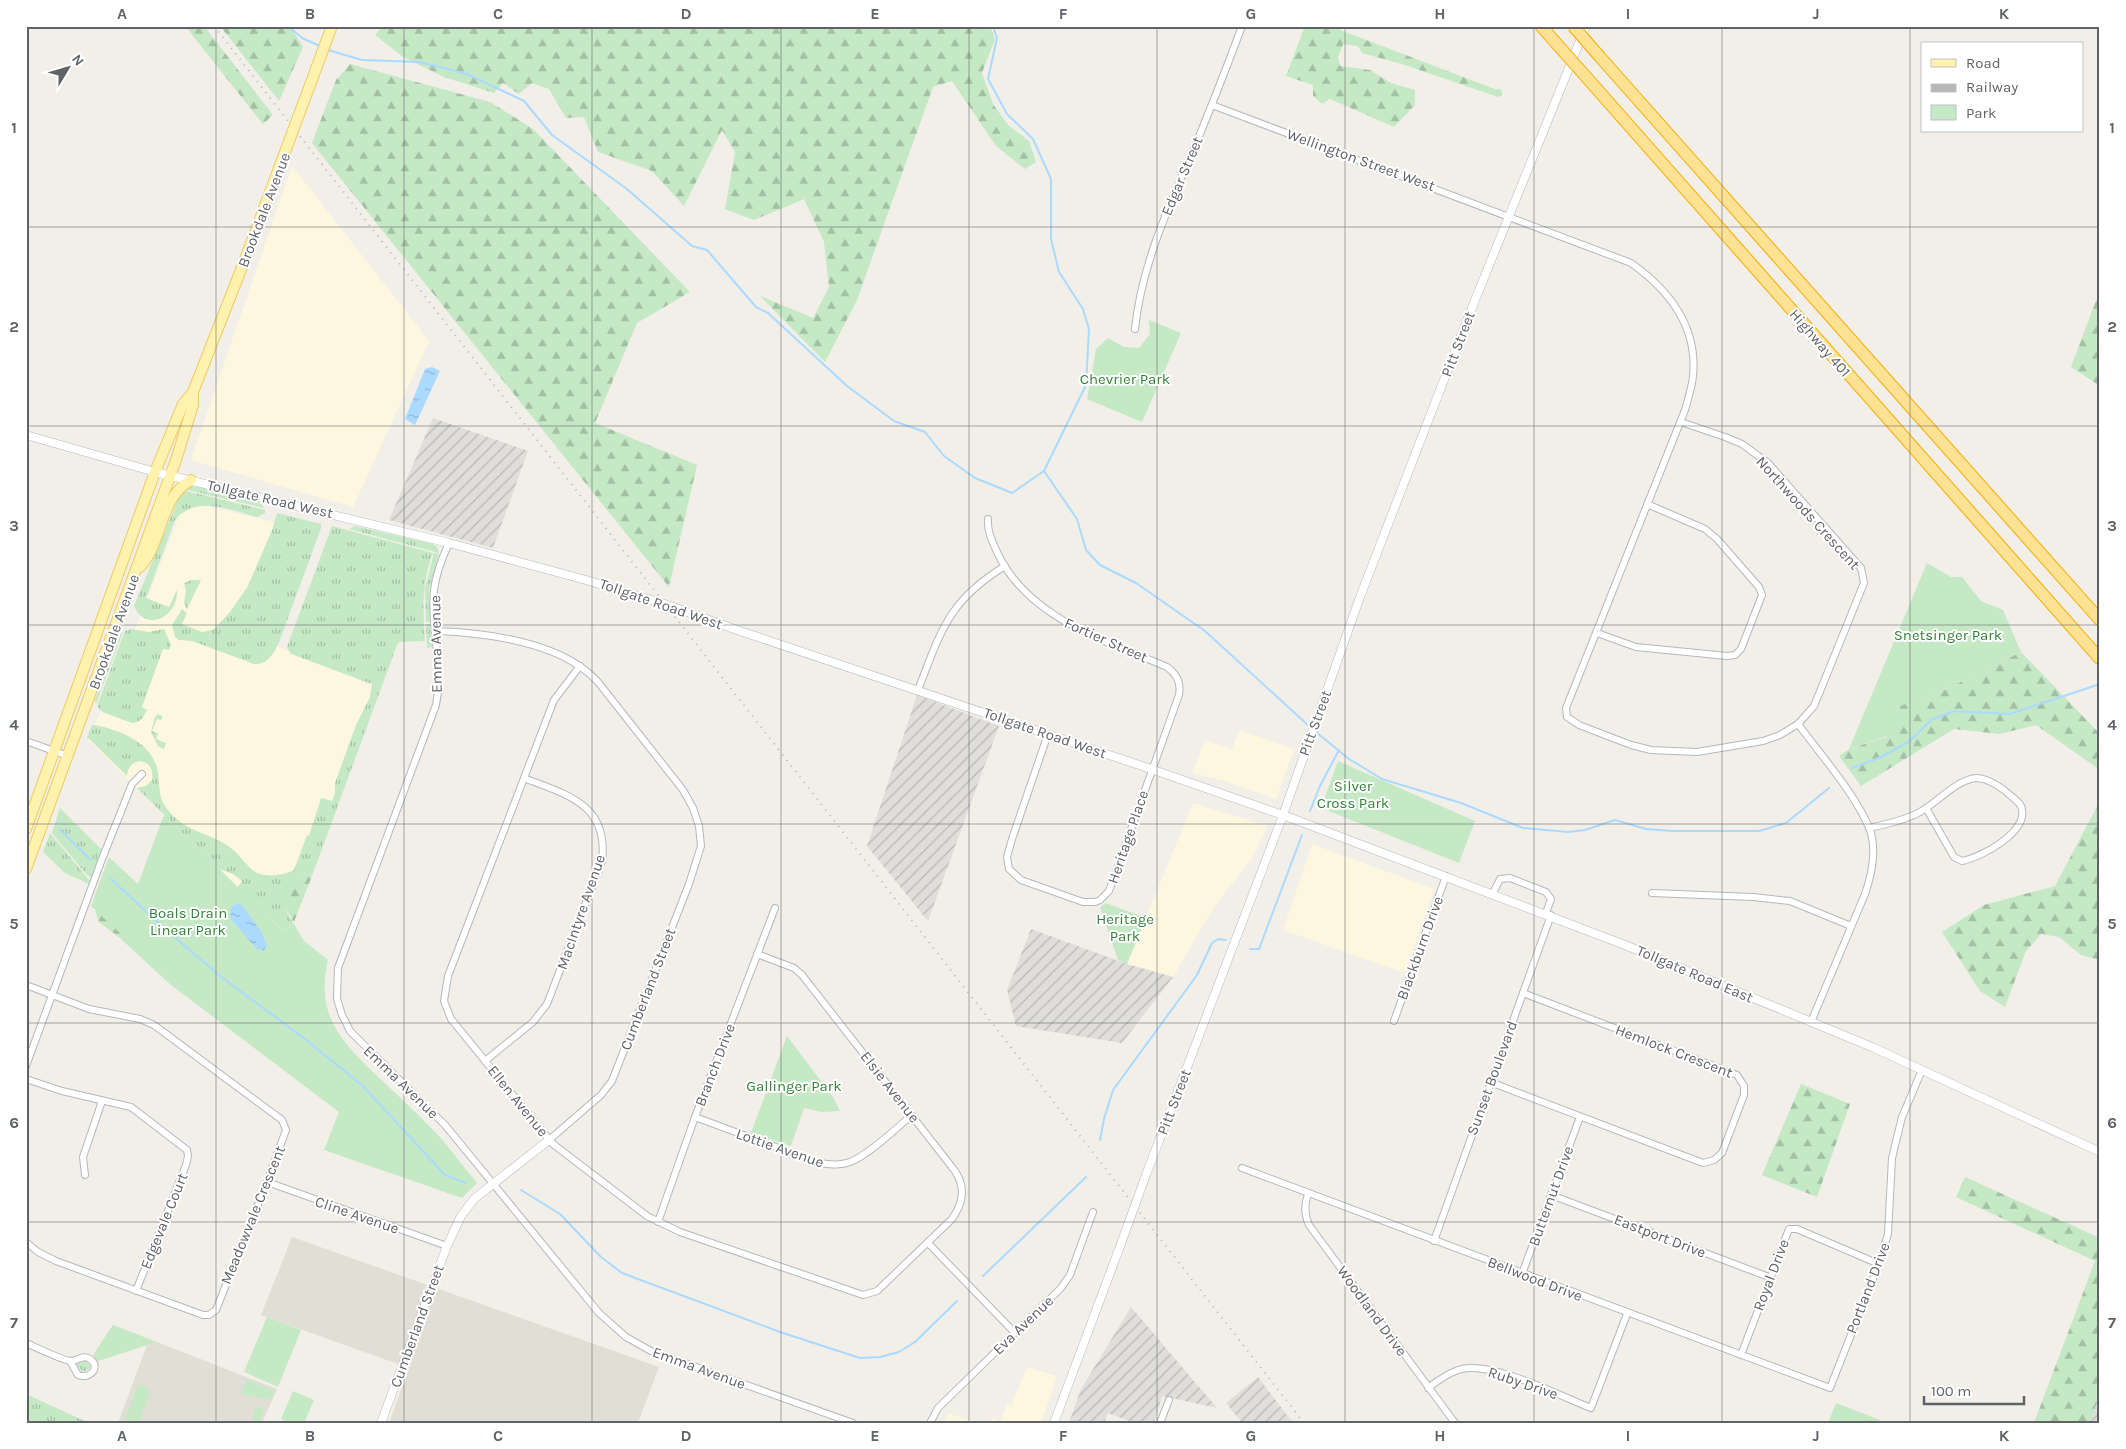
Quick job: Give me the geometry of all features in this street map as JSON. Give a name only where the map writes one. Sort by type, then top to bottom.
[{"type":"highway","name":"Highway 401","points":[[1541,26],[2100,660]]},
{"type":"highway","name":"Highway 401","points":[[1573,26],[2100,620]]},
{"type":"main road","name":"Brookdale Avenue","points":[[26,829],[155,472],[183,404],[193,392],[244,262],[332,26]]},
{"type":"main road","name":"Brookdale Avenue","points":[[26,869],[170,475],[193,405],[193,392]]},
{"type":"main road","points":[[137,569],[149,557],[173,497],[182,486],[191,480]]},
{"type":"street","name":"Edgar Street","points":[[1136,330],[1138,308],[1155,238],[1212,105],[1242,26]]},
{"type":"street","name":"Pitt Street","points":[[1054,1423],[1283,815],[1360,597],[1468,315],[1586,26]]},
{"type":"street","name":"Wellington Street West","points":[[1212,105],[1631,262],[1654,279],[1673,301],[1683,319],[1690,337],[1693,356],[1693,376],[1681,422],[1647,504]]},
{"type":"street","name":"Northwoods Crescent","points":[[1597,633],[1566,708],[1567,717],[1579,725],[1631,745],[1651,750],[1697,752],[1763,741],[1780,735],[1798,724],[1814,706],[1846,631],[1864,583],[1861,568],[1768,463],[1742,444],[1725,436],[1681,422]]},
{"type":"street","name":"Tollgate Road West","points":[[26,435],[155,472],[449,543],[586,580],[665,604],[1283,815]]},
{"type":"street","points":[[1647,504],[1705,529],[1717,539],[1760,587],[1762,595],[1748,633],[1738,653],[1727,656],[1636,648],[1597,633],[1647,504]]},
{"type":"street","name":"Fortier Street","points":[[988,519],[987,529],[1005,566],[1024,591],[1054,616],[1167,667],[1176,677],[1180,684],[1179,695],[1151,769]]},
{"type":"street","name":"Emma Avenue","points":[[449,543],[435,584],[434,602],[440,687],[436,705],[342,955],[337,971],[336,990],[339,1008],[350,1031],[445,1125],[599,1313],[626,1337],[651,1351],[853,1423]]},
{"type":"street","points":[[918,690],[941,630],[950,616],[972,591],[1005,566]]},
{"type":"street","name":"Cumberland Street","points":[[381,1423],[455,1226],[467,1208],[493,1183],[549,1140],[601,1095],[612,1080],[689,884],[700,846],[699,826],[682,790],[598,682],[580,666],[565,657],[505,638],[486,634],[436,631]]},
{"type":"street","name":"Ellen Avenue","points":[[580,666],[554,700],[448,976],[444,1001],[451,1020],[549,1140],[647,1216],[658,1222],[680,1232],[863,1295],[877,1291],[928,1243]]},
{"type":"street","points":[[1798,724],[1858,805],[1869,828],[1873,851],[1871,878],[1811,1022]]},
{"type":"street","name":"Heritage Place","points":[[1048,734],[1012,839],[1007,864],[1012,874],[1021,880],[1074,899],[1083,902],[1095,902],[1100,900],[1109,891],[1151,769]]},
{"type":"street","points":[[26,741],[68,756]]},
{"type":"street","points":[[26,1066],[132,784],[142,774]]},
{"type":"street","name":"MacIntyre Avenue","points":[[484,1061],[533,1022],[547,1004],[602,861],[603,841],[599,826],[588,809],[573,797],[524,778]]},
{"type":"street","points":[[1869,828],[1906,818],[1926,808],[1968,780],[1979,778],[1992,782],[2003,790],[2021,806],[2022,814],[2016,829],[2008,838],[1986,852],[1962,861],[1954,857],[1926,808]]},
{"type":"street","name":"Tollgate Road East","points":[[1283,815],[1549,914],[1811,1022],[1922,1070],[2100,1152]]},
{"type":"street","name":"Blackburn Drive","points":[[1394,1021],[1446,876]]},
{"type":"street","points":[[1493,893],[1500,878],[1510,878],[1546,892],[1551,899],[1549,914]]},
{"type":"street","points":[[1652,893],[1790,901],[1851,926]]},
{"type":"street","name":"Branch Drive","points":[[658,1222],[695,1117],[775,908]]},
{"type":"street","name":"Sunset Boulevard","points":[[1434,1241],[1523,993],[1549,914]]},
{"type":"street","name":"Elsie Avenue","points":[[757,954],[794,968],[802,975],[957,1174],[962,1190],[960,1208],[928,1243]]},
{"type":"street","name":"Meadowvale Crescent","points":[[26,985],[89,1009],[140,1019],[154,1025],[282,1120],[286,1130],[216,1310],[212,1314],[203,1316],[56,1261],[38,1252],[26,1242]]},
{"type":"street","name":"Hemlock Crescent","points":[[1490,1082],[1699,1162],[1714,1160],[1722,1152],[1744,1095],[1744,1086],[1737,1076],[1523,993]]},
{"type":"street","name":"Portland Drive","points":[[1830,1388],[1888,1234],[1892,1158],[1902,1118],[1922,1070]]},
{"type":"street","name":"Edgevale Court","points":[[26,1079],[56,1090],[131,1107],[182,1144],[188,1155],[186,1165],[136,1291]]},
{"type":"street","points":[[85,1175],[83,1157],[102,1101]]},
{"type":"street","name":"Lottie Avenue","points":[[695,1117],[819,1163],[835,1165],[850,1162],[912,1116]]},
{"type":"street","name":"Butternut Drive","points":[[1522,1274],[1580,1117]]},
{"type":"street","name":"Bellwood Drive","points":[[1242,1168],[1627,1314],[1830,1388]]},
{"type":"street","name":"Cline Avenue","points":[[267,1182],[447,1246]]},
{"type":"street","name":"Woodland Drive","points":[[1308,1194],[1305,1201],[1305,1216],[1309,1225],[1455,1423]]},
{"type":"street","name":"Eastport Drive","points":[[1552,1195],[1769,1277]]},
{"type":"street","name":"Eva Avenue","points":[[930,1423],[938,1408],[1066,1281],[1094,1212]]},
{"type":"street","name":"Royal Drive","points":[[1741,1355],[1769,1277],[1789,1230],[1797,1229],[1878,1264]]},
{"type":"street","points":[[928,1243],[1014,1332]]},
{"type":"street","name":"Ruby Drive","points":[[1428,1388],[1443,1377],[1459,1369],[1486,1369],[1509,1375],[1591,1408],[1627,1314]]},
{"type":"street","points":[[26,1344],[70,1361]]},
{"type":"street","points":[[1160,1423],[1169,1400]]},
{"type":"shaded area","points":[[292,166],[429,341],[353,507],[191,460]]},
{"type":"shaded area","points":[[433,418],[528,451],[493,548],[389,520]]},
{"type":"shaded area","points":[[185,501],[282,524],[233,653],[266,662],[272,644],[380,689],[294,924],[283,931],[88,740],[132,638]]},
{"type":"shaded area","points":[[917,695],[999,726],[928,921],[867,846]]},
{"type":"shaded area","points":[[1239,730],[1294,749],[1276,799],[1222,780],[1192,773],[1205,740],[1232,749]]},
{"type":"shaded area","points":[[1193,803],[1267,826],[1253,857],[1214,907],[1173,977],[1127,964]]},
{"type":"shaded area","points":[[1312,844],[1434,889],[1405,973],[1283,930]]},
{"type":"shaded area","points":[[1031,929],[1127,964],[1173,977],[1122,1043],[1016,1026],[1007,990]]},
{"type":"shaded area","points":[[292,1237],[659,1367],[638,1423],[389,1423],[409,1368],[261,1315]]},
{"type":"shaded area","points":[[1131,1307],[1217,1408],[1162,1396],[1154,1423],[1135,1423],[1108,1413],[1104,1423],[1069,1423],[1081,1389]]},
{"type":"shaded area","points":[[157,1342],[277,1389],[262,1423],[118,1423],[147,1345]]},
{"type":"shaded area","points":[[1027,1367],[1057,1376],[1041,1423],[987,1423],[993,1418],[1000,1421],[1007,1403],[1011,1406]]},
{"type":"shaded area","points":[[1258,1377],[1293,1423],[1242,1423],[1226,1403]]},
{"type":"shaded area","points":[[2100,1393],[2100,1423],[2090,1423]]},
{"type":"shaded area","points":[[948,1413],[978,1423],[944,1423]]},
{"type":"green space","points":[[185,26],[204,26],[273,115],[263,124]]},
{"type":"green space","points":[[220,26],[290,26],[303,47],[279,101]]},
{"type":"green space","points":[[383,26],[990,26],[995,39],[982,73],[993,104],[1008,125],[1029,141],[1036,162],[1025,169],[996,146],[952,81],[933,87],[857,300],[825,362],[760,296],[813,318],[829,287],[824,242],[804,199],[754,220],[725,209],[735,152],[722,130],[684,206],[652,171],[598,152],[584,117],[566,118],[549,89],[532,83],[519,94],[503,83],[494,93],[444,77],[403,57],[375,35]]},
{"type":"green space","points":[[1305,26],[1340,26],[1340,30],[1495,89],[1501,89],[1502,95],[1498,97],[1405,65],[1362,53],[1358,46],[1343,44],[1338,57],[1340,66],[1370,70],[1391,83],[1415,90],[1415,105],[1394,127],[1330,99],[1322,104],[1313,96],[1313,85],[1286,76]]},
{"type":"green space","points":[[350,64],[490,102],[533,129],[690,292],[637,323],[595,423],[697,465],[669,587],[312,143],[336,80]]},
{"type":"green space","points":[[2100,290],[2100,386],[2071,367]]},
{"type":"green space","name":"Chevrier Park","points":[[1149,320],[1181,333],[1142,422],[1087,399],[1096,349],[1108,338],[1124,347],[1139,348],[1150,334]]},
{"type":"green space","points":[[189,486],[204,487],[205,489],[262,504],[264,508],[184,489]]},
{"type":"green space","points":[[182,490],[265,510],[265,513],[257,517],[225,508],[203,506],[184,512],[175,520],[146,598],[169,607],[177,590],[176,599],[173,607],[161,618],[146,619],[139,614],[134,606]]},
{"type":"green space","points":[[277,513],[321,524],[321,528],[280,640],[268,660],[254,664],[192,641],[179,640],[175,637],[172,625],[182,609],[187,613],[182,624],[202,632],[213,630],[230,612],[248,586],[272,530]]},
{"type":"green space","points":[[332,526],[433,553],[426,576],[423,607],[425,641],[399,642],[397,645],[312,876],[305,872],[302,878],[280,900],[294,924],[283,931],[270,918],[218,914],[242,881],[233,874],[219,869],[137,788],[146,786],[152,780],[150,767],[146,763],[137,762],[132,764],[127,776],[87,737],[92,725],[125,734],[143,746],[150,754],[158,773],[162,801],[167,809],[183,824],[224,843],[260,874],[277,875],[294,870],[307,835],[309,836],[321,798],[332,801],[335,793],[335,783],[356,725],[370,697],[372,684],[291,654],[287,647]]},
{"type":"green space","points":[[355,526],[433,544],[437,547],[439,553],[349,529]]},
{"type":"green space","points":[[434,553],[439,554],[429,590],[430,622],[426,622],[425,589]]},
{"type":"green space","name":"Snetsinger Park","points":[[1927,563],[1951,577],[1962,577],[1981,601],[2003,610],[2021,652],[1940,692],[1897,707],[1895,733],[1849,749]]},
{"type":"green space","points":[[191,580],[201,580],[187,609],[184,603],[186,590],[184,583]]},
{"type":"green space","points":[[426,624],[430,624],[432,647],[427,648]]},
{"type":"green space","points":[[131,629],[149,632],[164,629],[171,645],[169,650],[163,649],[142,707],[147,710],[138,722],[132,723],[102,712],[97,706],[125,631]]},
{"type":"green space","points":[[123,632],[96,704],[95,700],[120,635]]},
{"type":"green space","points":[[2021,652],[2100,734],[2100,770],[2036,725],[2000,734],[1954,729],[1861,786],[1839,756],[1849,749],[1886,737],[1896,707],[1940,692]]},
{"type":"green space","points":[[158,714],[162,716],[162,720],[157,719],[152,731],[158,734],[156,739],[166,743],[164,749],[158,746],[151,732],[155,717]]},
{"type":"green space","name":"Silver Cross Park","points":[[1338,761],[1475,821],[1459,863],[1321,808]]},
{"type":"green space","points":[[2100,801],[2100,960],[2081,955],[2059,937],[2041,934],[2026,951],[2005,1007],[1980,991],[1942,932],[1984,905],[2055,886]]},
{"type":"green space","points":[[60,808],[102,850],[92,878],[87,875],[52,833]]},
{"type":"green space","name":"Boals Drain Linear Park","points":[[164,815],[283,931],[294,924],[304,941],[328,960],[325,995],[327,1009],[332,1022],[349,1047],[436,1133],[477,1183],[462,1198],[324,1150],[339,1112],[171,985],[122,940],[124,937],[91,906],[109,857],[138,884]]},
{"type":"green space","points":[[50,833],[90,881],[89,884],[65,873],[43,852]]},
{"type":"green space","points":[[305,872],[312,876],[294,922],[280,900],[278,887],[302,878]]},
{"type":"green space","name":"Heritage Park","points":[[1106,903],[1146,918],[1127,964],[1118,960],[1100,907]]},
{"type":"green space","points":[[95,911],[106,912],[138,952],[99,922]]},
{"type":"green space","name":"Gallinger Park","points":[[787,1036],[833,1097],[840,1111],[822,1112],[804,1108],[791,1146],[751,1133]]},
{"type":"green space","points":[[1801,1084],[1850,1104],[1817,1197],[1762,1175]]},
{"type":"green space","points":[[1965,1177],[2100,1238],[2100,1393],[2090,1423],[2034,1423],[2095,1261],[1956,1197]]},
{"type":"green space","points":[[267,1317],[301,1330],[278,1387],[244,1372]]},
{"type":"green space","points":[[113,1325],[157,1342],[98,1361],[93,1355]]},
{"type":"green space","points":[[86,1361],[91,1367],[85,1372],[76,1364]]},
{"type":"green space","points":[[247,1380],[275,1391],[272,1397],[267,1400],[241,1393]]},
{"type":"green space","points":[[138,1385],[147,1387],[150,1392],[139,1423],[125,1419]]},
{"type":"green space","points":[[293,1391],[314,1400],[304,1423],[290,1423],[281,1419]]},
{"type":"green space","points":[[26,1394],[89,1423],[26,1423]]},
{"type":"green space","points":[[1836,1403],[1880,1420],[1879,1423],[1828,1423]]},
{"type":"green space","points":[[258,1406],[263,1408],[263,1413],[258,1423],[253,1423],[253,1413]]},
{"type":"water","points":[[432,367],[440,371],[415,425],[405,419],[425,369]]},
{"type":"water","points":[[240,903],[261,931],[267,945],[264,951],[256,948],[230,918],[231,906]]},
{"type":"waterway","points":[[288,26],[302,38],[322,47]]},
{"type":"waterway","points":[[328,50],[362,60],[420,62],[467,74],[524,101],[552,135],[627,189],[692,246],[707,250],[756,307],[768,313],[847,386],[894,421],[925,432],[944,456],[975,478],[1012,493],[1044,471],[1086,385],[1089,329],[1083,309],[1059,272],[1051,239],[1051,179],[1033,139],[1007,114],[988,79],[997,38],[993,26]]},
{"type":"waterway","points":[[1044,471],[1077,519],[1086,550],[1100,565],[1136,583],[1205,631],[1310,727]]},
{"type":"waterway","points":[[1852,768],[1881,757],[1910,741],[1931,720],[1954,711],[2010,714],[2100,684]]},
{"type":"waterway","points":[[1316,732],[1349,759],[1382,779],[1461,803],[1523,828],[1568,832],[1585,830],[1615,820],[1646,829],[1673,831],[1759,831],[1786,823],[1829,788]]},
{"type":"waterway","points":[[1310,811],[1320,786],[1339,750]]},
{"type":"waterway","points":[[59,829],[91,860]]},
{"type":"waterway","points":[[1250,949],[1259,949],[1302,835]]},
{"type":"waterway","points":[[110,878],[220,976],[305,1039],[363,1086],[445,1175],[466,1183]]},
{"type":"waterway","points":[[1100,1140],[1113,1090],[1197,975],[1212,943],[1218,939],[1226,940]]},
{"type":"waterway","points":[[983,1276],[1086,1177]]},
{"type":"waterway","points":[[521,1190],[560,1214],[601,1257],[622,1273],[780,1332],[860,1358],[880,1357],[899,1352],[915,1342],[957,1301]]},
{"type":"railway","points":[[214,26],[1304,1423]]}]
